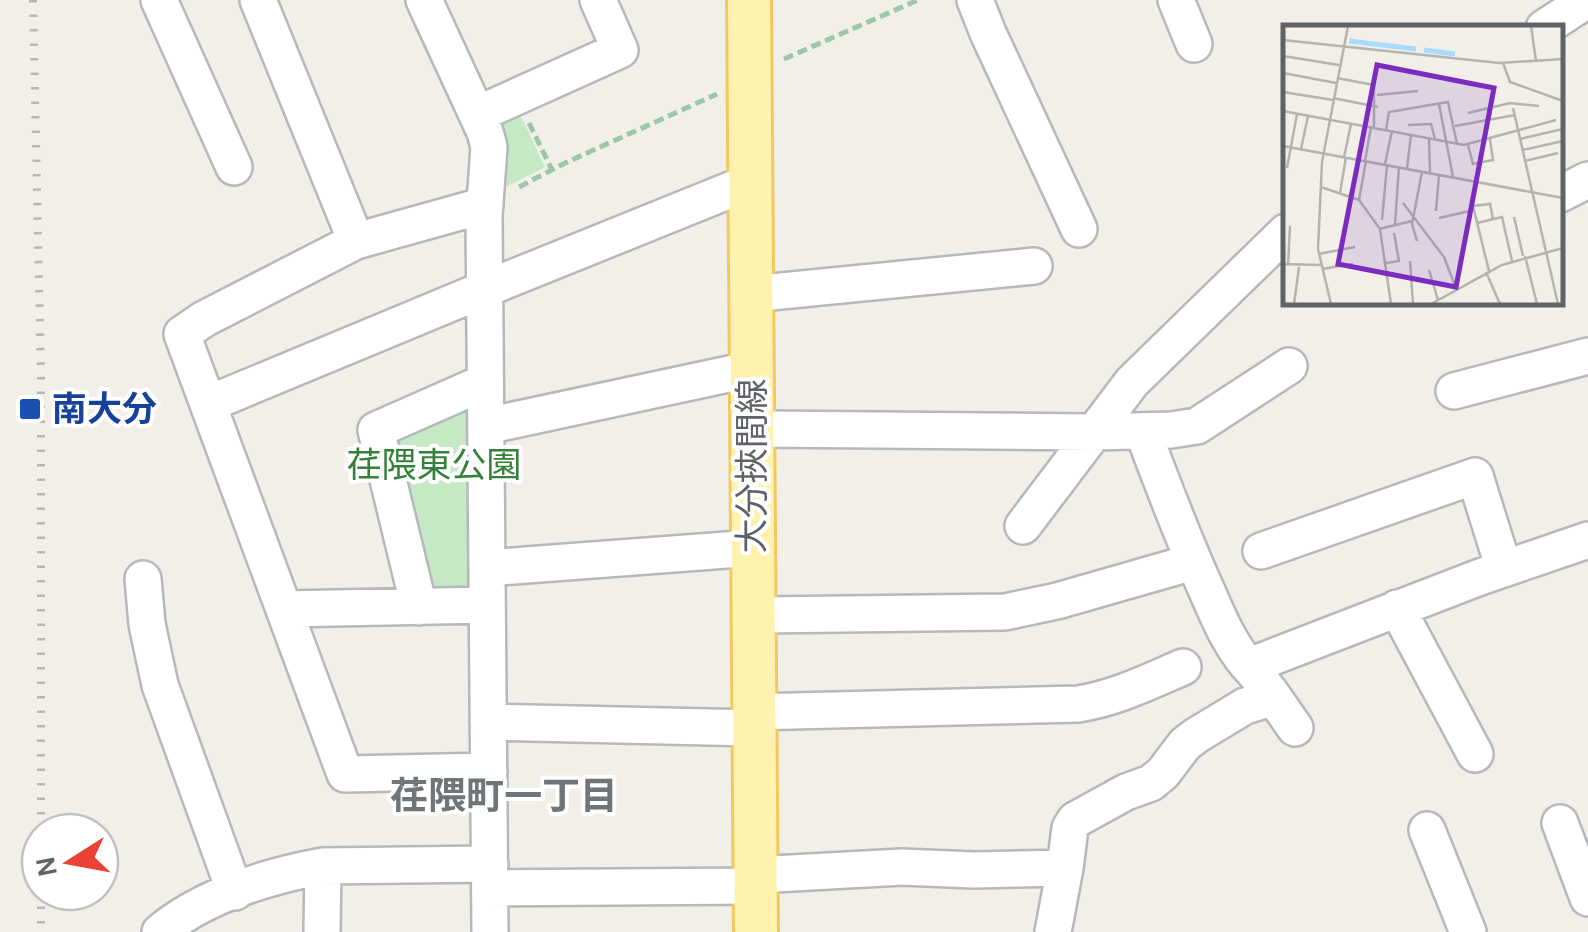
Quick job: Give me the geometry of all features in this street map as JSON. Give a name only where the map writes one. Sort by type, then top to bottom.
[{"type":"main road","name":"大分挾間線","points":[[749,0],[756,932]]},
{"type":"street","points":[[159,0],[234,167]]},
{"type":"street","points":[[258,0],[356,242]]},
{"type":"street","points":[[424,0],[478,114],[489,147],[485,289],[490,932]]},
{"type":"street","points":[[478,114],[620,50],[598,0]]},
{"type":"street","points":[[975,0],[1079,229]]},
{"type":"street","points":[[1176,0],[1194,44]]},
{"type":"street","points":[[1549,25],[1587,0]]},
{"type":"street","points":[[1563,192],[1588,180]]},
{"type":"street","points":[[208,404],[750,182]]},
{"type":"street","points":[[485,205],[356,242],[182,334],[345,774],[488,771]]},
{"type":"street","points":[[1022,526],[1145,368],[1283,235]]},
{"type":"street","points":[[751,294],[1034,266]]},
{"type":"street","points":[[1454,390],[1588,356]]},
{"type":"street","points":[[752,429],[1142,432],[1197,426],[1289,366]]},
{"type":"street","points":[[486,426],[752,369]]},
{"type":"street","points":[[420,606],[376,430],[486,382]]},
{"type":"street","points":[[1142,432],[1220,622],[1295,728]]},
{"type":"street","points":[[1261,550],[1475,476],[1504,569]]},
{"type":"street","points":[[1053,932],[1070,828],[1075,820],[1151,783],[1196,735],[1245,706],[1265,700],[1257,664],[1397,608],[1588,540]]},
{"type":"street","points":[[487,568],[753,548]]},
{"type":"street","points":[[754,615],[1005,612],[1194,562]]},
{"type":"street","points":[[143,578],[147,624],[160,685],[235,892]]},
{"type":"street","points":[[284,609],[488,606]]},
{"type":"street","points":[[1397,608],[1475,754]]},
{"type":"street","points":[[488,722],[754,720],[1078,704],[1124,693],[1183,667]]},
{"type":"street","points":[[1560,823],[1588,898]]},
{"type":"street","points":[[1428,830],[1468,932]]},
{"type":"street","points":[[160,932],[196,909],[235,892],[323,866],[490,876],[755,881],[902,868],[1065,868]]},
{"type":"street","points":[[322,932],[323,866]]},
{"type":"path","points":[[772,64],[918,0]]},
{"type":"path","points":[[485,205],[732,86]]},
{"type":"path","points":[[516,96],[552,170]]},
{"type":"green space","points":[[518,110],[545,167],[504,188],[499,162],[501,125],[503,116]]},
{"type":"green space","name":"荏隈東公園","points":[[476,402],[476,590],[431,598],[391,434]]},
{"type":"railway","points":[[33,0],[41,377],[41,812]]},
{"type":"railway","points":[[41,912],[41,932]]},
{"type":"place","name":"南大分","points":[[30,409]]},
{"type":"district","name":"荏隈町一丁目","points":[[504,796]]}]
